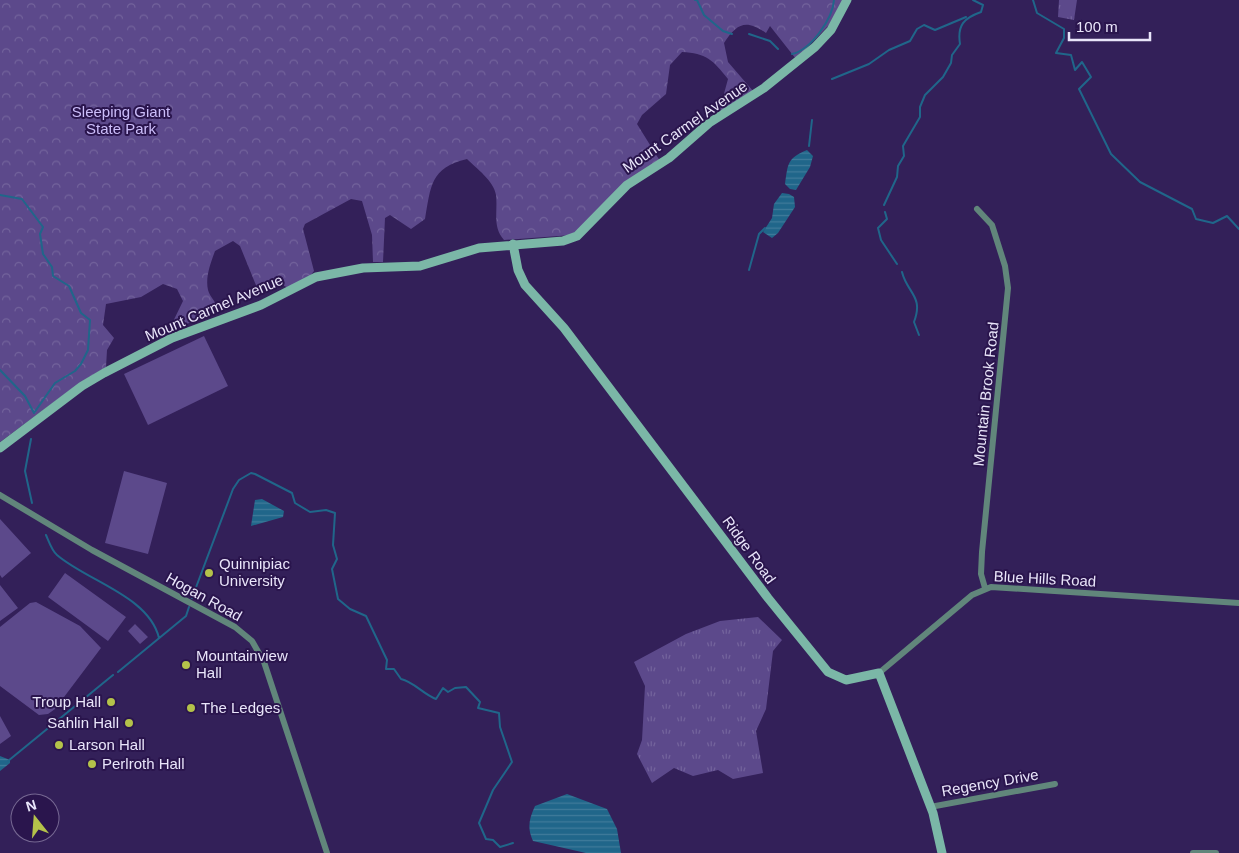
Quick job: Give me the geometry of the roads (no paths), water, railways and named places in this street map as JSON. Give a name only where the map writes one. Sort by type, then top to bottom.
[{"type":"main road","name":"Mount Carmel Avenue","points":[[0,448],[82,386],[104,373],[172,338],[261,305],[310,280],[363,268],[427,265],[469,250],[513,244],[562,241],[577,236],[627,185],[669,158],[709,123],[764,88],[815,47],[831,30],[847,0]]},
{"type":"main road","name":"Ridge Road","points":[[513,244],[520,276],[529,291],[564,328],[607,388],[822,666],[834,676],[846,680],[879,673]]},
{"type":"main road","points":[[879,673],[930,807],[942,853]]},
{"type":"street","name":"Mountain Brook Road","points":[[977,209],[992,225],[997,237],[1005,266],[1008,292],[982,552],[982,574],[985,588]]},
{"type":"street","name":"Hogan Road","points":[[0,495],[92,550],[235,627],[252,641],[264,662],[283,715],[328,853]]},
{"type":"street","name":"Blue Hills Road","points":[[879,673],[962,603],[985,588],[1004,586],[1239,603]]},
{"type":"street","name":"Regency Drive","points":[[930,807],[1055,784]]},
{"type":"street","points":[[1192,853],[1216,853]]},
{"type":"water","points":[[807,150],[813,156],[810,167],[796,190],[790,189],[785,184],[790,162],[800,153]]},
{"type":"water","points":[[782,193],[794,197],[795,207],[778,233],[772,238],[763,232],[772,218],[774,204]]},
{"type":"water","points":[[262,499],[284,511],[283,517],[251,526],[255,500]]},
{"type":"water","points":[[0,756],[10,760],[10,763],[0,771]]},
{"type":"water","points":[[567,794],[607,809],[617,829],[621,853],[586,853],[533,841],[530,824],[535,806]]},
{"type":"waterway","points":[[695,0],[697,0],[704,15],[723,31],[732,34]]},
{"type":"waterway","points":[[792,54],[806,46],[820,32],[830,15],[834,0]]},
{"type":"waterway","points":[[884,205],[897,177],[898,166],[904,156],[903,146],[920,117],[920,107],[925,95],[943,77],[951,63],[952,55],[960,44],[959,37],[963,23],[981,12],[983,5],[973,0]]},
{"type":"waterway","points":[[1033,0],[1037,13],[1064,29],[1064,38],[1056,53],[1071,55],[1075,70],[1082,62],[1091,77],[1079,89],[1111,154],[1140,182],[1192,209],[1196,219],[1213,223],[1227,216],[1239,229]]},
{"type":"waterway","points":[[832,79],[869,64],[889,50],[910,41],[917,29],[924,25],[935,30],[966,17]]},
{"type":"waterway","points":[[749,34],[770,41],[778,49]]},
{"type":"waterway","points":[[809,146],[812,120]]},
{"type":"waterway","points":[[0,195],[22,199],[43,227],[40,234],[43,254],[52,267],[53,276],[69,286],[81,313],[90,320],[88,350],[81,364],[75,371],[55,383],[34,413]]},
{"type":"waterway","points":[[885,212],[887,219],[878,228],[881,240],[897,264]]},
{"type":"waterway","points":[[749,270],[759,234],[765,228]]},
{"type":"waterway","points":[[902,272],[916,300],[917,313],[914,322],[919,335]]},
{"type":"waterway","points":[[0,370],[25,396],[34,413]]},
{"type":"waterway","points":[[31,439],[25,471],[32,503]]},
{"type":"waterway","points":[[192,598],[233,489],[239,480],[251,473],[255,474],[292,493],[295,503],[310,512],[326,510],[335,513],[333,545],[337,559],[332,569],[338,599],[350,609],[366,616],[387,660],[386,669],[394,669],[401,679],[436,699],[443,688],[448,692],[455,688],[466,687],[480,702],[478,708],[499,713],[500,727],[512,762],[493,790],[479,823],[486,839],[493,840],[500,847],[513,843]]},
{"type":"waterway","points":[[46,535],[57,555],[116,590],[143,611],[153,623],[159,638]]},
{"type":"waterway","points":[[118,672],[186,616],[189,607]]},
{"type":"waterway","points":[[8,761],[113,675]]},
{"type":"place","name":"Quinnipiac University","points":[[209,573]]},
{"type":"place","name":"Mountainview Hall","points":[[186,665]]},
{"type":"place","name":"Troup Hall","points":[[111,702]]},
{"type":"place","name":"The Ledges","points":[[191,708]]},
{"type":"place","name":"Sahlin Hall","points":[[129,723]]},
{"type":"place","name":"Larson Hall","points":[[59,745]]},
{"type":"place","name":"Perlroth Hall","points":[[92,764]]},
{"type":"park label","name":"Sleeping Giant State Park","points":[[121,120]]}]
